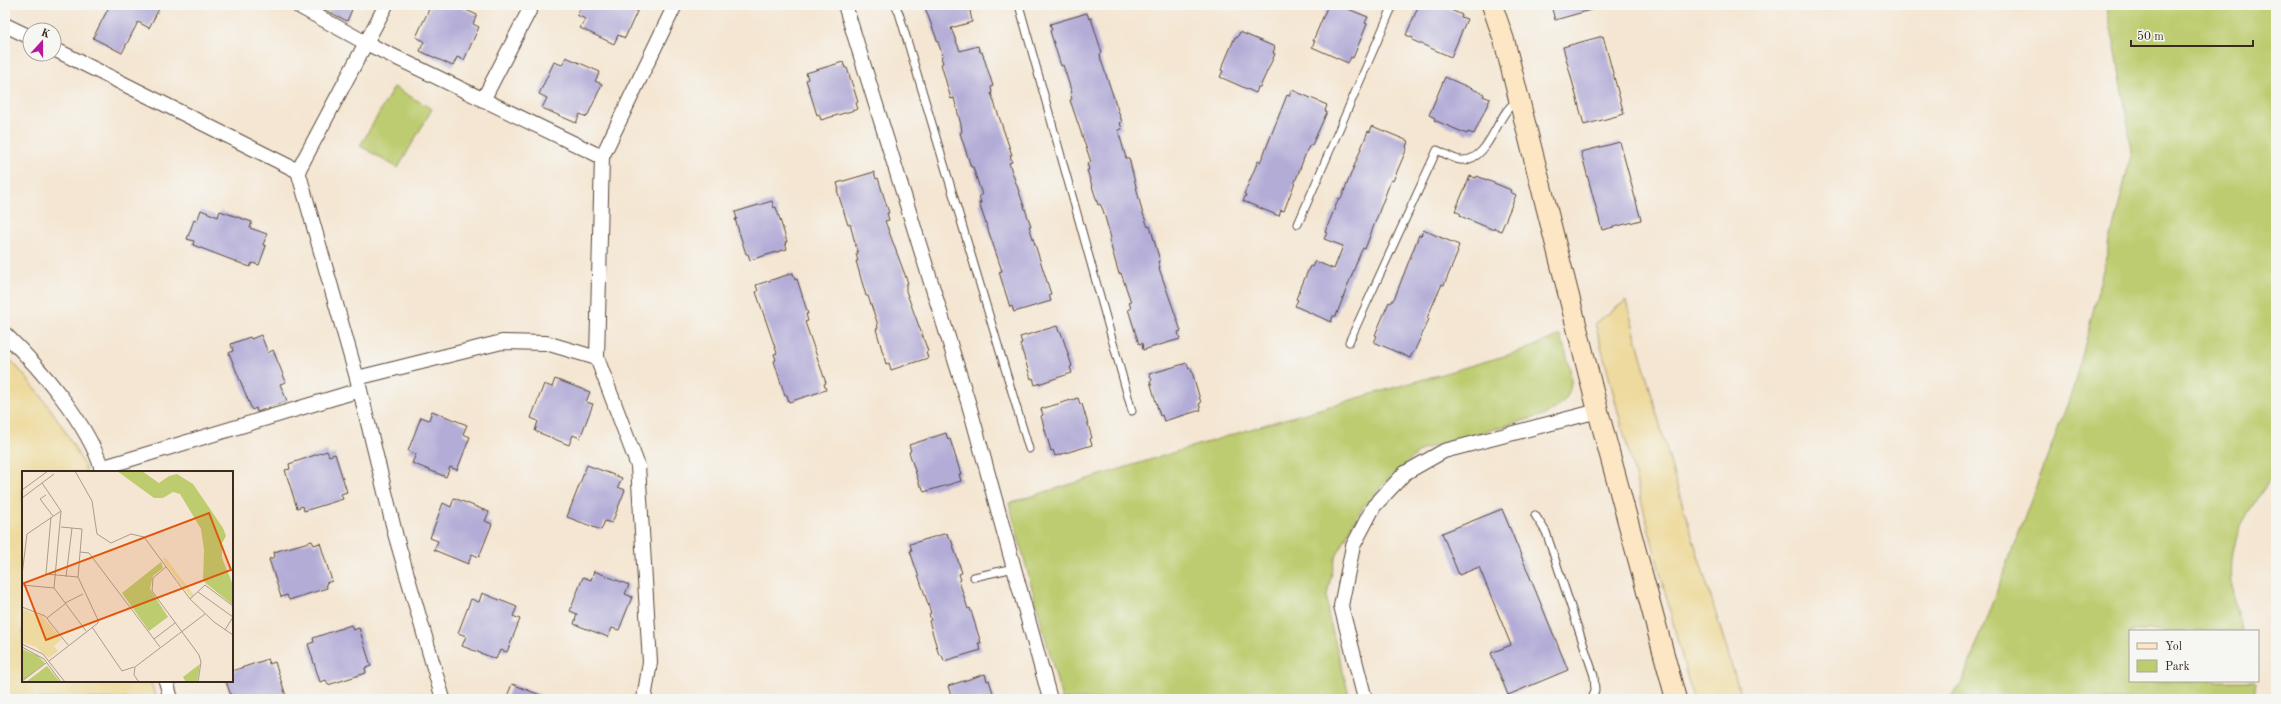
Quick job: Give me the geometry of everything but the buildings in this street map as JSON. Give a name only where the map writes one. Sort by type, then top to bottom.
[{"type":"street","points":[[297,5],[366,43],[602,157]]},
{"type":"street","points":[[386,5],[298,171],[358,384],[396,538],[443,699]]},
{"type":"street","points":[[483,100],[532,5]]},
{"type":"street","points":[[644,699],[650,662],[638,466],[597,358],[602,157],[675,5]]},
{"type":"street","points":[[845,5],[969,405],[1050,699]]},
{"type":"street","points":[[1492,5],[1504,40],[1598,412],[1676,699]]},
{"type":"street","points":[[5,25],[22,34]]},
{"type":"street","points":[[62,53],[298,171]]},
{"type":"street","points":[[5,334],[40,370],[58,392],[85,435],[102,470],[358,384],[502,342],[546,343],[597,358]]},
{"type":"street","points":[[1365,699],[1341,606],[1353,546],[1374,506],[1405,473],[1444,451],[1598,412]]},
{"type":"street","points":[[166,682],[171,699]]},
{"type":"lane","points":[[895,5],[899,13],[1029,449]]},
{"type":"lane","points":[[1019,5],[1132,411]]},
{"type":"lane","points":[[1298,224],[1393,5]]},
{"type":"lane","points":[[1349,342],[1437,150],[1459,160],[1476,156],[1484,148],[1505,112],[1511,105],[1519,100]]},
{"type":"lane","points":[[1535,514],[1546,532],[1594,676],[1595,690],[1592,699]]},
{"type":"lane","points":[[974,577],[1014,568]]},
{"type":"green space","points":[[2106,5],[2276,5],[2276,463],[2268,483],[2247,513],[2240,526],[2235,541],[2232,587],[2234,603],[2243,630],[2129,630],[2129,682],[2256,682],[2254,699],[1948,699],[1960,686],[1965,675],[2076,381],[2132,151],[2117,57]]},
{"type":"green space","points":[[394,87],[432,109],[398,168],[360,146]]},
{"type":"green space","points":[[1560,335],[1570,370],[1571,380],[1570,390],[1565,399],[1557,407],[1544,415],[1423,449],[1391,476],[1363,507],[1353,524],[1335,559],[1327,595],[1328,614],[1350,699],[1062,699],[1009,503],[1267,424],[1522,351]]},
{"type":"sand","points":[[1626,301],[1675,480],[1742,699],[1693,699],[1595,323]]},
{"type":"sand","points":[[5,354],[29,381],[61,424],[87,471],[22,471],[22,682],[150,682],[157,699],[5,699]]}]
